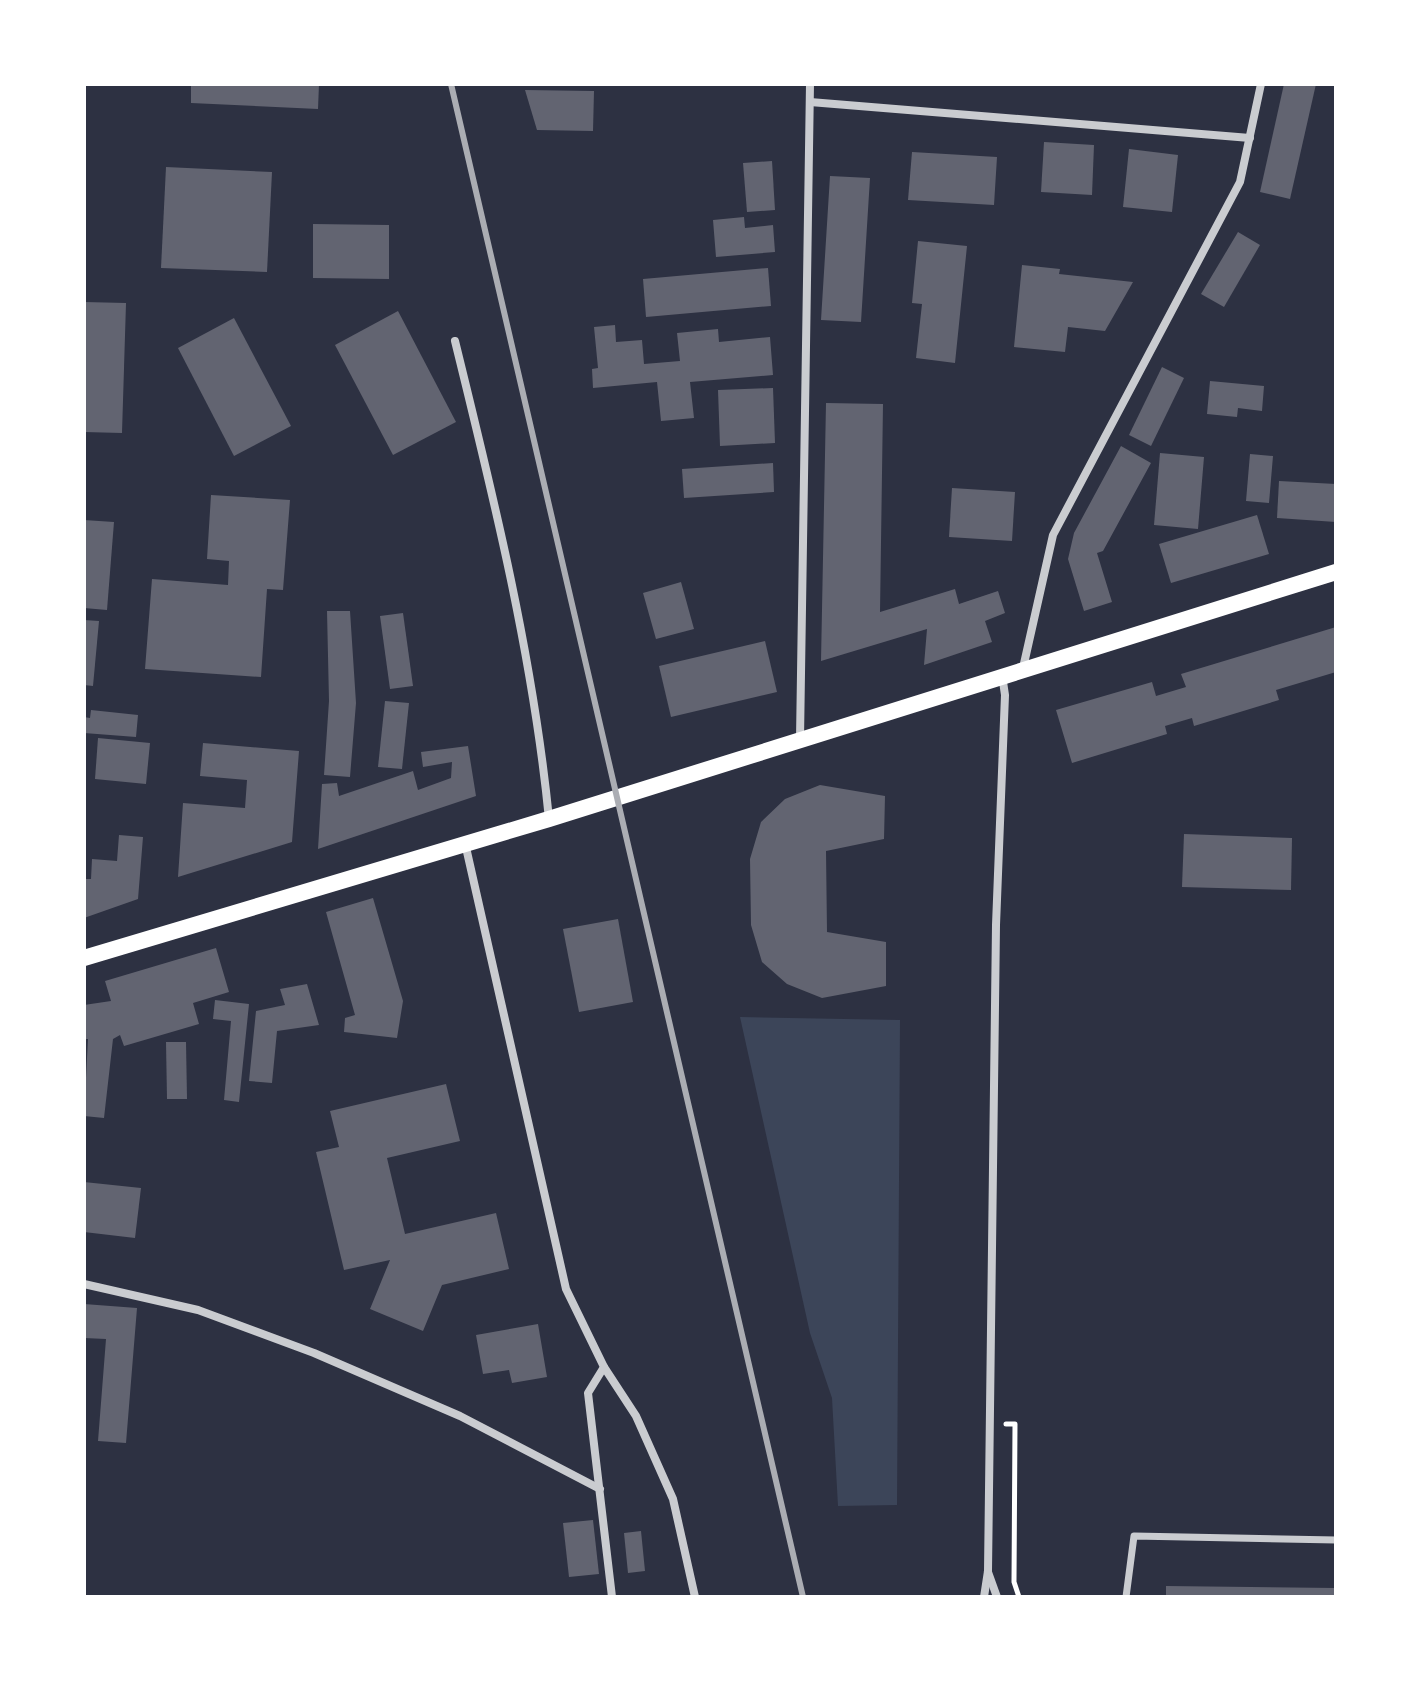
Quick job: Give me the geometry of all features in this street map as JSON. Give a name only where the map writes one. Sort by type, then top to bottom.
[{"type":"main road","points":[[84,958],[549,819],[1001,674],[1336,572]]},
{"type":"street","points":[[800,739],[810,84]]},
{"type":"street","points":[[1023,668],[1053,535],[1240,182],[1261,84]]},
{"type":"street","points":[[810,102],[1250,138]]},
{"type":"street","points":[[455,341],[507,553],[542,744],[549,819]]},
{"type":"street","points":[[984,1597],[988,1571],[996,925],[1005,695],[1001,674]]},
{"type":"street","points":[[465,842],[566,1289],[604,1367],[636,1416],[673,1499],[695,1597]]},
{"type":"street","points":[[84,1284],[198,1310],[314,1353],[460,1416],[600,1489]]},
{"type":"street","points":[[604,1367],[588,1393],[612,1597]]},
{"type":"street","points":[[1126,1597],[1134,1536],[1336,1540]]},
{"type":"street","points":[[988,1571],[997,1597]]},
{"type":"path","points":[[990,1423],[1015,1424],[1014,1582],[1019,1597]]},
{"type":"shaded area","points":[[740,1017],[900,1020],[897,1505],[838,1506],[832,1398],[810,1333]]},
{"type":"building","points":[[191,84],[319,84],[318,109],[191,103]]},
{"type":"building","points":[[1284,84],[1316,84],[1290,199],[1260,192]]},
{"type":"building","points":[[525,90],[594,91],[593,131],[537,130]]},
{"type":"building","points":[[1044,142],[1094,145],[1092,195],[1041,192]]},
{"type":"building","points":[[1129,149],[1178,155],[1172,212],[1123,207]]},
{"type":"building","points":[[912,152],[997,157],[994,205],[908,200]]},
{"type":"building","points":[[772,161],[775,210],[747,212],[743,163]]},
{"type":"building","points":[[166,167],[272,172],[267,272],[161,268]]},
{"type":"building","points":[[830,176],[870,178],[861,322],[821,320]]},
{"type":"building","points":[[744,217],[745,228],[773,225],[775,252],[716,257],[713,220]]},
{"type":"building","points":[[313,224],[389,225],[389,279],[313,278]]},
{"type":"building","points":[[1238,232],[1260,245],[1224,307],[1201,294]]},
{"type":"building","points":[[918,241],[967,246],[955,363],[916,358],[922,304],[912,303]]},
{"type":"building","points":[[1022,265],[1060,269],[1059,274],[1133,282],[1105,331],[1068,327],[1065,352],[1014,347]]},
{"type":"building","points":[[768,268],[771,306],[646,317],[643,279]]},
{"type":"building","points":[[84,302],[126,303],[122,433],[84,432]]},
{"type":"building","points":[[398,311],[456,422],[393,455],[335,345]]},
{"type":"building","points":[[234,318],[291,426],[234,456],[178,348]]},
{"type":"building","points":[[615,325],[616,342],[642,340],[644,364],[680,361],[677,333],[718,329],[719,342],[770,337],[773,375],[690,382],[694,418],[661,421],[657,382],[593,388],[592,369],[598,368],[594,327]]},
{"type":"building","points":[[1162,367],[1184,378],[1151,446],[1129,435]]},
{"type":"building","points":[[1210,381],[1264,386],[1262,411],[1238,408],[1237,417],[1207,414]]},
{"type":"building","points":[[773,388],[775,443],[720,446],[718,390]]},
{"type":"building","points":[[826,403],[883,404],[880,612],[955,589],[959,604],[998,591],[1005,613],[985,621],[992,642],[924,665],[927,629],[821,661]]},
{"type":"building","points":[[1121,446],[1151,463],[1103,551],[1097,553],[1112,602],[1084,611],[1068,559],[1074,533]]},
{"type":"building","points":[[1160,453],[1204,457],[1198,529],[1154,525]]},
{"type":"building","points":[[1250,454],[1273,456],[1269,503],[1246,501]]},
{"type":"building","points":[[773,463],[774,492],[684,498],[682,469]]},
{"type":"building","points":[[1279,481],[1336,484],[1336,522],[1277,518]]},
{"type":"building","points":[[952,488],[1015,492],[1012,541],[949,537]]},
{"type":"building","points":[[211,495],[290,500],[283,590],[267,589],[261,677],[145,669],[152,579],[228,585],[229,561],[207,559]]},
{"type":"building","points":[[1257,515],[1269,554],[1171,583],[1159,544]]},
{"type":"building","points":[[84,520],[114,522],[107,610],[84,608]]},
{"type":"building","points":[[681,582],[694,629],[656,639],[643,593]]},
{"type":"building","points":[[327,611],[350,611],[356,703],[350,777],[324,775],[329,701]]},
{"type":"building","points":[[403,613],[413,686],[390,689],[380,616]]},
{"type":"building","points":[[84,620],[99,621],[93,686],[84,685]]},
{"type":"building","points":[[1336,627],[1336,672],[1276,690],[1279,700],[1194,726],[1192,718],[1165,726],[1167,734],[1072,763],[1056,710],[1152,682],[1156,696],[1186,687],[1181,674]]},
{"type":"building","points":[[765,641],[777,692],[671,717],[659,666]]},
{"type":"building","points":[[385,701],[409,703],[402,769],[378,767]]},
{"type":"building","points":[[91,710],[138,715],[136,737],[84,733],[84,717],[90,718]]},
{"type":"building","points":[[98,738],[150,743],[146,784],[95,779]]},
{"type":"building","points":[[203,743],[299,751],[292,842],[178,877],[183,803],[245,808],[247,780],[200,776]]},
{"type":"building","points":[[468,746],[476,796],[318,849],[322,784],[337,783],[339,796],[413,771],[418,790],[451,778],[452,762],[423,767],[421,752]]},
{"type":"building","points":[[820,785],[885,796],[884,839],[826,851],[827,932],[886,942],[886,986],[822,998],[787,984],[762,962],[751,925],[750,859],[761,822],[785,799]]},
{"type":"building","points":[[1184,834],[1292,838],[1291,890],[1182,887]]},
{"type":"building","points":[[119,835],[143,837],[138,899],[84,918],[84,879],[91,879],[92,859],[117,861]]},
{"type":"building","points":[[373,898],[403,1001],[397,1038],[344,1032],[345,1018],[355,1015],[326,912]]},
{"type":"building","points":[[618,919],[633,1002],[579,1012],[563,929]]},
{"type":"building","points":[[216,948],[229,992],[193,1003],[199,1024],[124,1046],[120,1035],[113,1039],[104,1118],[84,1116],[88,1039],[84,1039],[84,1005],[111,1001],[105,981]]},
{"type":"building","points":[[307,984],[319,1025],[277,1031],[272,1083],[249,1081],[256,1011],[285,1005],[280,989]]},
{"type":"building","points":[[215,1000],[249,1004],[239,1102],[224,1100],[231,1021],[213,1019]]},
{"type":"building","points":[[166,1042],[186,1042],[187,1099],[167,1099]]},
{"type":"building","points":[[446,1084],[460,1141],[387,1158],[405,1234],[496,1213],[509,1269],[442,1285],[423,1331],[370,1309],[390,1260],[344,1270],[316,1152],[339,1147],[330,1111]]},
{"type":"building","points":[[84,1182],[141,1188],[135,1238],[84,1232]]},
{"type":"building","points":[[84,1304],[137,1308],[126,1443],[98,1441],[106,1339],[84,1338]]},
{"type":"building","points":[[538,1324],[547,1377],[512,1383],[509,1370],[483,1374],[476,1335]]},
{"type":"building","points":[[593,1520],[599,1574],[569,1577],[563,1523]]},
{"type":"building","points":[[641,1531],[645,1571],[628,1573],[624,1533]]},
{"type":"building","points":[[1166,1586],[1336,1588],[1336,1597],[1166,1597]]},
{"type":"railway","points":[[451,84],[803,1597]]}]
